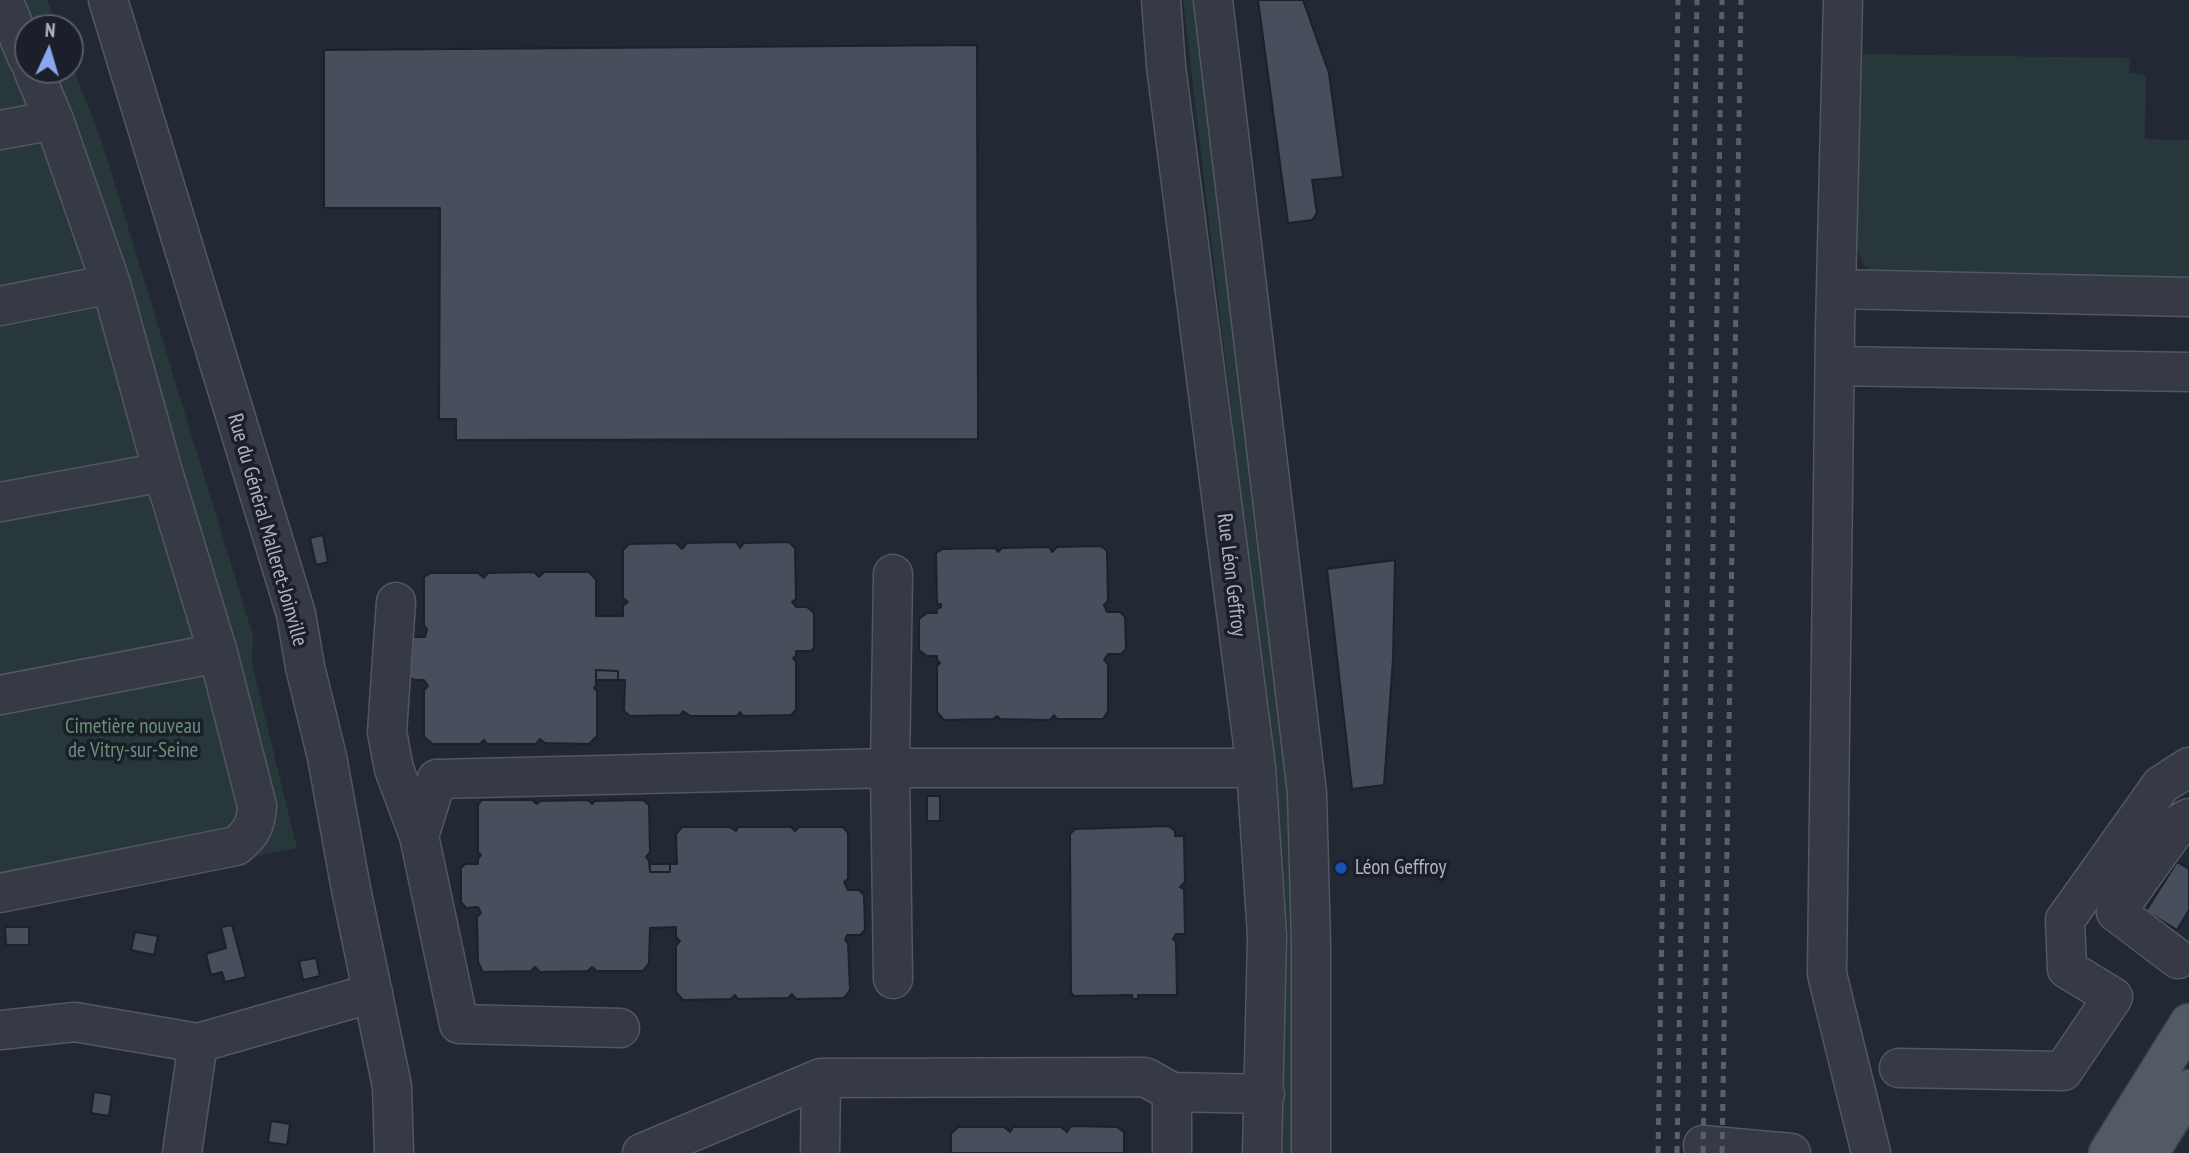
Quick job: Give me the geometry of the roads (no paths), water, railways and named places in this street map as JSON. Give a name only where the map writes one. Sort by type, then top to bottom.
[{"type":"main road","points":[[2108,1153],[2189,1023]]},
{"type":"main road","points":[[2149,1153],[2189,1089]]},
{"type":"street","points":[[3,0],[14,26]]},
{"type":"street","name":"Rue du Général Malleret-Joinville","points":[[108,0],[296,614],[392,1086],[394,1153]]},
{"type":"street","name":"Rue Léon Geffroy","points":[[1161,0],[1166,66],[1256,768],[1267,936],[1262,1153]]},
{"type":"street","points":[[1213,0],[1307,793],[1311,944],[1311,1153]]},
{"type":"street","points":[[1843,0],[1836,289],[1827,974],[1871,1153]]},
{"type":"street","points":[[0,893],[236,846],[248,837],[256,823],[257,806],[218,653],[163,472],[111,284],[39,84]]},
{"type":"street","points":[[0,130],[54,120]]},
{"type":"street","points":[[0,306],[111,284]]},
{"type":"street","points":[[1836,289],[2189,297]]},
{"type":"street","points":[[1835,366],[2189,372]]},
{"type":"street","points":[[0,502],[163,472]]},
{"type":"street","points":[[892,574],[890,768],[893,979]]},
{"type":"street","points":[[396,602],[387,732],[394,769],[419,836],[459,1024],[620,1028]]},
{"type":"street","points":[[0,695],[218,653]]},
{"type":"street","points":[[1899,1068],[2063,1071],[2113,997],[2067,969],[2065,919],[2161,785],[2189,767]]},
{"type":"street","points":[[419,836],[437,779],[890,768],[1256,768]]},
{"type":"street","points":[[2178,959],[2116,912],[2180,823],[2189,818]]},
{"type":"street","points":[[0,1030],[75,1022],[198,1043],[373,993]]},
{"type":"street","points":[[182,1153],[198,1043]]},
{"type":"street","points":[[642,1153],[821,1079],[1145,1077],[1172,1092],[1265,1094]]},
{"type":"street","points":[[820,1153],[821,1079]]},
{"type":"street","points":[[1172,1092],[1172,1153]]},
{"type":"street","points":[[1703,1145],[1791,1153]]},
{"type":"railway","points":[[1658,1153],[1678,0]]},
{"type":"railway","points":[[1677,1153],[1697,0]]},
{"type":"railway","points":[[1703,1153],[1722,0]]},
{"type":"railway","points":[[1722,1153],[1741,0]]},
{"type":"place","name":"Léon Geffroy","points":[[1341,868]]},
{"type":"park label","name":"Cimetière nouveau de Vitry-sur-Seine","points":[[133,739]]}]
